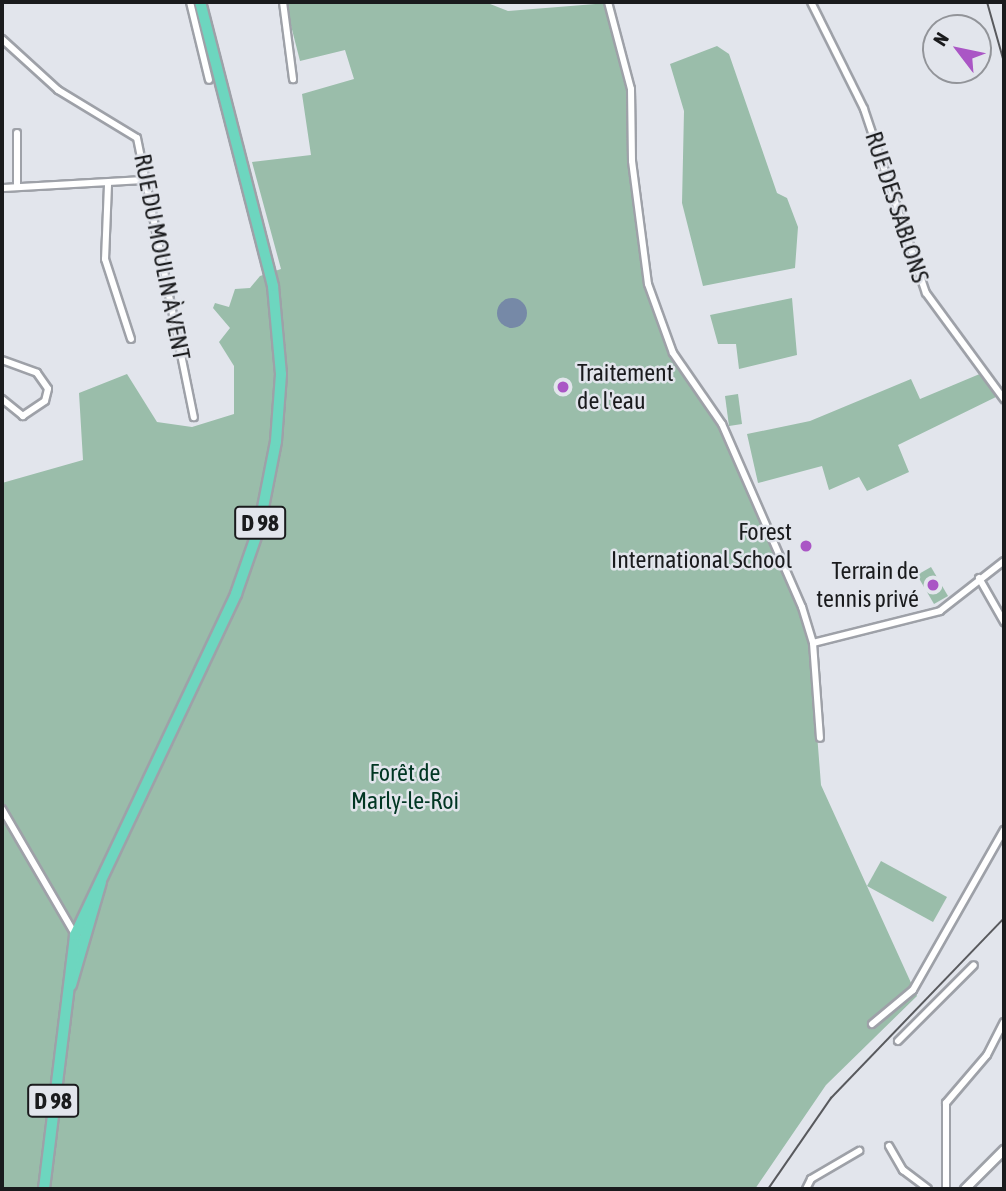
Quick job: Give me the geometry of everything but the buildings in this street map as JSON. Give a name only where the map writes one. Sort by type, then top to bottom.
[{"type":"main road","name":"D 98","points":[[44,1189],[64,1014],[79,937],[114,845],[245,572],[266,503],[278,422],[280,347],[272,276],[200,2]]},
{"type":"street","points":[[190,2],[209,80]]},
{"type":"street","points":[[283,2],[293,79]]},
{"type":"street","points":[[608,2],[631,89],[632,161],[648,284],[673,353],[722,424],[813,643],[820,738]]},
{"type":"street","name":"RUE DES SABLONS","points":[[811,2],[864,109],[926,293],[1004,399]]},
{"type":"street","name":"RUE DU MOULIN À VENT","points":[[2,39],[58,90],[134,135],[194,417]]},
{"type":"street","points":[[17,133],[17,184]]},
{"type":"street","points":[[2,188],[17,184],[108,185],[145,180]]},
{"type":"street","points":[[108,185],[106,259],[131,340]]},
{"type":"street","points":[[2,360],[37,373],[48,389],[45,401],[23,416],[2,399]]},
{"type":"street","points":[[813,643],[940,611],[1004,561]]},
{"type":"street","points":[[979,578],[1004,621]]},
{"type":"street","points":[[2,809],[79,937]]},
{"type":"street","points":[[872,1024],[913,990],[1004,830]]},
{"type":"street","points":[[898,1041],[974,965]]},
{"type":"street","points":[[946,1189],[946,1103],[987,1055],[1004,1022]]},
{"type":"street","points":[[889,1146],[903,1170],[928,1189]]},
{"type":"street","points":[[806,1189],[811,1178],[859,1150]]},
{"type":"street","points":[[965,1189],[1004,1150]]},
{"type":"green space","name":"Forêt de Marly-le-Roi","points":[[285,2],[485,2],[508,11],[608,3],[630,94],[629,163],[645,285],[669,350],[707,399],[799,608],[810,644],[821,785],[917,996],[826,1085],[755,1189],[2,1189],[2,483],[83,460],[79,393],[127,374],[157,422],[192,427],[234,414],[234,366],[219,342],[230,328],[213,308],[215,303],[229,307],[235,289],[250,288],[260,276],[281,269],[252,162],[311,155],[302,94],[354,79],[345,50],[300,61]]},
{"type":"green space","points":[[717,46],[729,54],[777,193],[787,198],[798,227],[795,268],[703,286],[682,203],[684,111],[670,64]]},
{"type":"green space","points":[[792,298],[797,355],[739,369],[736,344],[718,344],[710,315]]},
{"type":"green space","points":[[982,373],[998,396],[898,445],[909,472],[867,491],[859,477],[829,490],[822,466],[758,483],[747,434],[810,421],[911,379],[920,399]]},
{"type":"green space","points":[[738,394],[742,424],[729,426],[725,396]]},
{"type":"green space","name":"Terrain de tennis privé","points":[[931,567],[948,596],[934,604],[917,575]]},
{"type":"green space","points":[[881,861],[947,897],[933,922],[867,886]]},
{"type":"water","points":[[512,298],[523,302],[527,313],[523,324],[512,328],[501,324],[497,313],[501,302]]},
{"type":"tram line","points":[[987,2],[1004,62]]},
{"type":"tram line","points":[[768,1189],[831,1098],[1004,918]]},
{"type":"place","name":"Traitement de l'eau","points":[[563,387]]},
{"type":"place","name":"Forest International School","points":[[806,546]]},
{"type":"place","name":"Terrain de tennis privé","points":[[933,585]]}]
